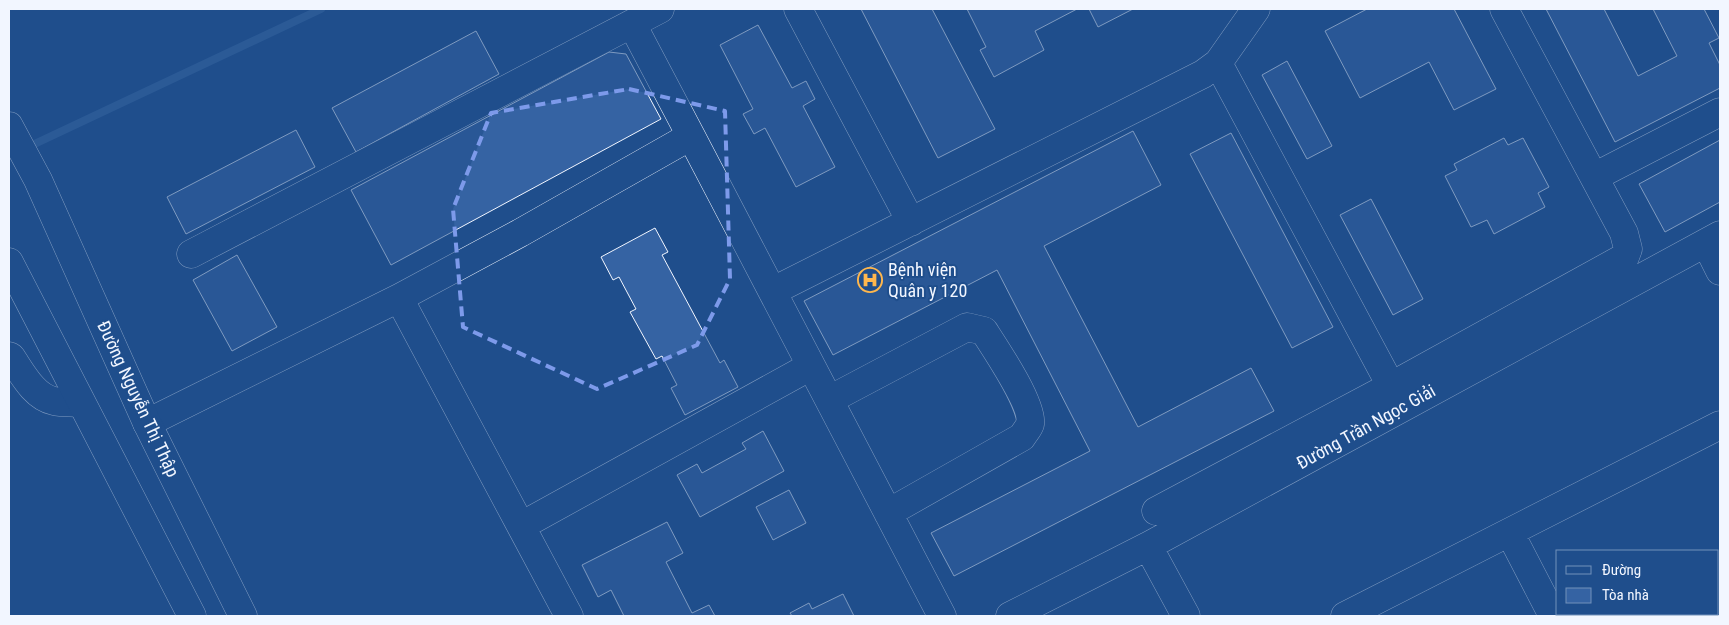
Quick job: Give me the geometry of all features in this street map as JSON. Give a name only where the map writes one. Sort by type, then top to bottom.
[{"type":"main road","points":[[191,254],[660,9]]},
{"type":"main road","points":[[798,9],[911,222]]},
{"type":"main road","points":[[772,291],[1203,74],[1218,63],[1256,9]]},
{"type":"main road","points":[[1156,511],[1391,386],[1624,257],[1628,249],[1624,233],[1504,9]]},
{"type":"main road","points":[[632,24],[942,616]]},
{"type":"main road","points":[[1218,63],[1391,386]]},
{"type":"main road","points":[[1594,177],[1720,112]]},
{"type":"main road","name":"Đường Nguyễn Thị Thập","points":[[9,126],[38,180],[147,423],[243,616]]},
{"type":"main road","points":[[147,423],[399,298],[691,136]]},
{"type":"main road","points":[[1713,239],[1720,271]]},
{"type":"main road","name":"Đường Trần Ngọc Giải","points":[[1010,616],[1148,546],[1713,239]]},
{"type":"main road","points":[[9,262],[192,616]]},
{"type":"main road","points":[[399,298],[569,616]]},
{"type":"main road","points":[[829,400],[967,327],[984,331],[998,352],[1028,407],[1030,424],[1022,437],[888,513]]},
{"type":"main road","points":[[9,356],[36,392],[42,397],[53,401],[81,403]]},
{"type":"main road","points":[[521,526],[811,366]]},
{"type":"main road","points":[[1345,616],[1720,425]]},
{"type":"main road","points":[[1510,533],[1553,616]]},
{"type":"main road","points":[[1148,546],[1186,616]]},
{"type":"highlighted area","points":[[629,89],[725,111],[730,279],[697,345],[597,389],[463,327],[453,209],[491,113]]},
{"type":"building","points":[[861,9],[932,9],[995,129],[938,158]]},
{"type":"building","points":[[967,9],[1077,9],[1035,31],[1044,50],[994,77],[980,50],[986,47]]},
{"type":"building","points":[[1089,9],[1133,9],[1098,27]]},
{"type":"building","points":[[1367,9],[1454,9],[1496,89],[1454,110],[1429,62],[1360,98],[1325,31]]},
{"type":"building","points":[[1546,9],[1604,9],[1638,76],[1677,56],[1653,9],[1704,9],[1719,38],[1709,43],[1720,65],[1720,88],[1615,142]]},
{"type":"building","points":[[758,25],[792,88],[806,81],[815,99],[803,106],[835,167],[796,187],[765,128],[754,134],[743,114],[753,109],[720,45]]},
{"type":"building","points":[[476,31],[499,74],[356,152],[332,108]]},
{"type":"building","points":[[609,52],[626,54],[661,119],[391,265],[351,190]]},
{"type":"building","points":[[1287,61],[1332,146],[1307,159],[1262,75]]},
{"type":"building","points":[[296,130],[315,167],[186,234],[167,197]]},
{"type":"building","points":[[1133,131],[1161,185],[1044,246],[1138,427],[1251,368],[1274,411],[954,576],[931,533],[1090,451],[997,270],[833,355],[804,301]]},
{"type":"building","points":[[1231,133],[1333,327],[1292,348],[1190,154]]},
{"type":"building","points":[[1504,138],[1508,145],[1523,138],[1549,187],[1538,193],[1545,207],[1494,234],[1487,220],[1471,227],[1445,176],[1457,170],[1454,164]]},
{"type":"building","points":[[1720,140],[1720,202],[1665,232],[1639,184]]},
{"type":"building","points":[[1371,199],[1423,299],[1393,315],[1340,215]]},
{"type":"building","points":[[655,228],[668,252],[662,255],[720,363],[724,360],[738,387],[685,415],[671,388],[677,385],[662,356],[656,359],[630,312],[636,309],[619,277],[613,280],[601,257]]},
{"type":"building","points":[[237,255],[277,327],[232,351],[193,280]]},
{"type":"building","points":[[763,431],[784,471],[700,517],[677,475],[697,464],[702,473],[746,449],[742,443]]},
{"type":"building","points":[[789,490],[806,523],[773,540],[756,507]]},
{"type":"building","points":[[667,522],[683,553],[666,562],[692,613],[709,605],[715,616],[624,616],[611,590],[598,597],[582,565]]},
{"type":"building","points":[[843,594],[854,616],[792,616],[790,613],[809,603],[812,609]]},
{"type":"waterway","points":[[9,156],[321,9]]},
{"type":"place","name":"Bệnh viện Quân y 120","points":[[870,280]]}]
